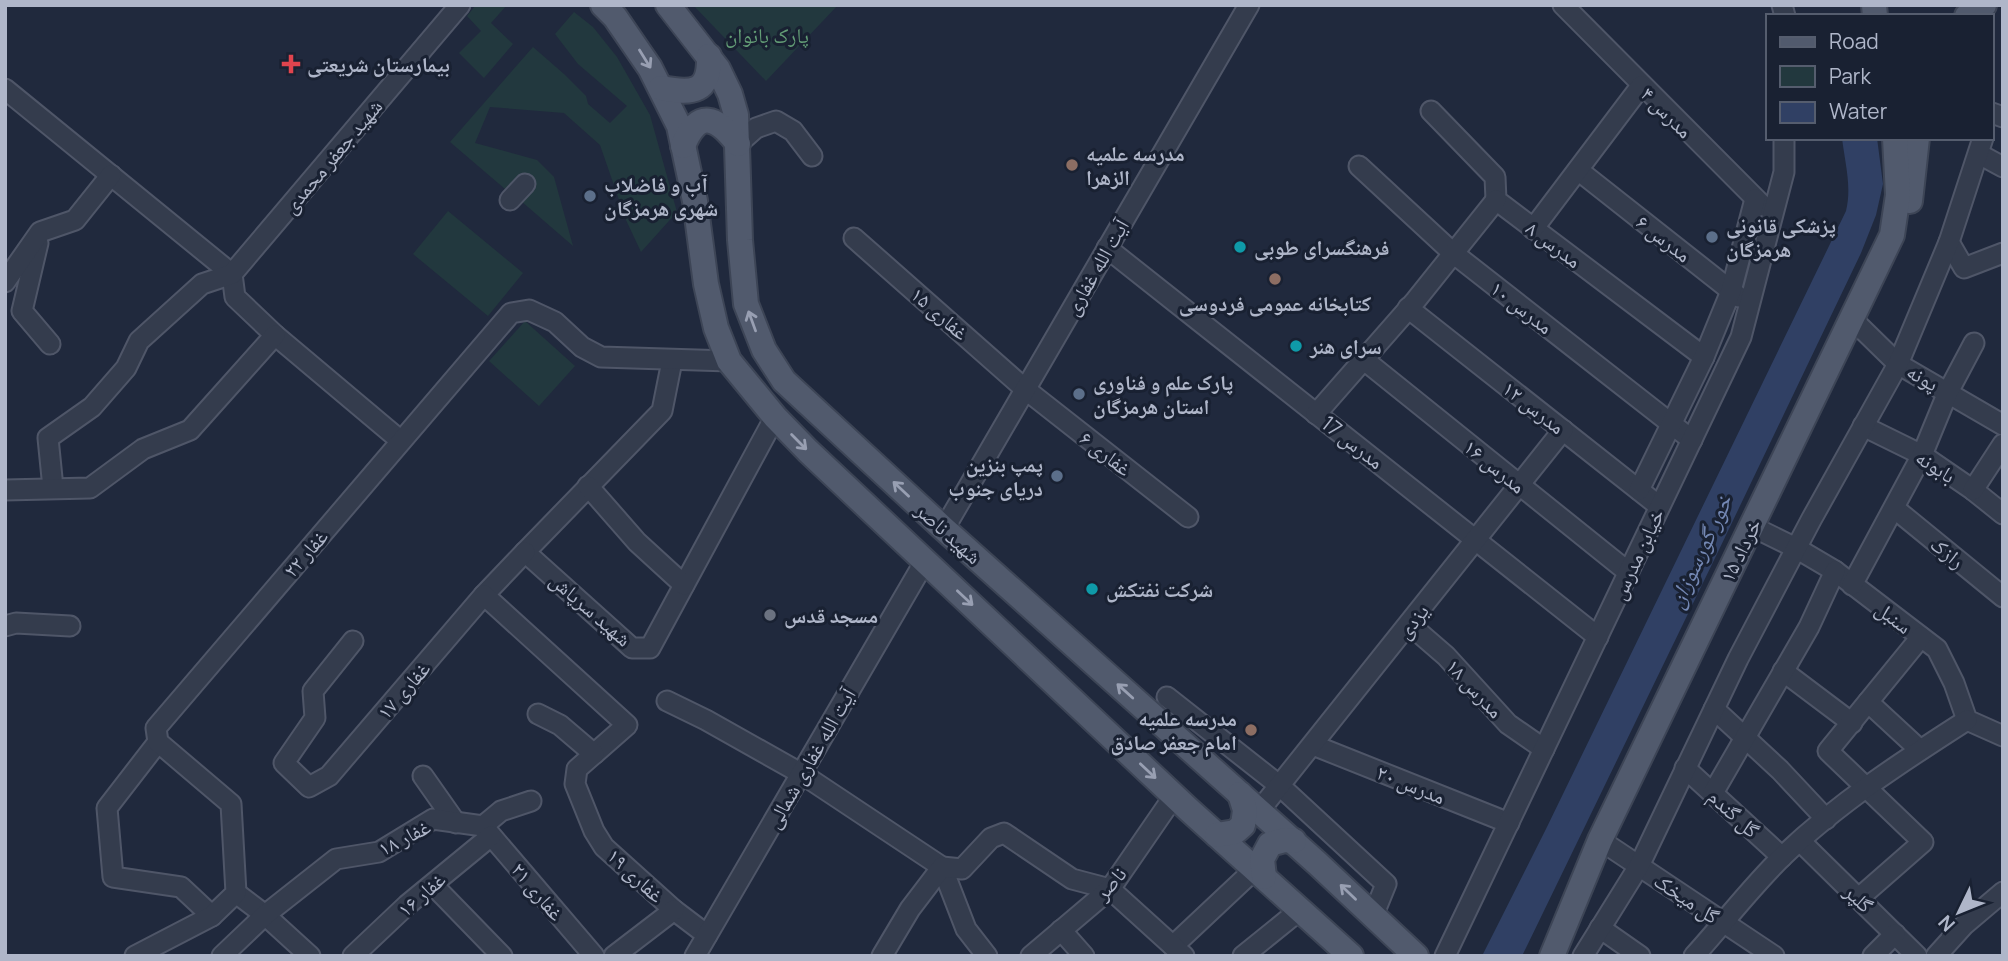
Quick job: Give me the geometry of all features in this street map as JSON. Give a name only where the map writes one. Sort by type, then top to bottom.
[{"type":"main road","name":"شهید ناصر","points":[[603,5],[638,49],[679,125],[695,201],[713,317],[729,361],[775,417],[925,561],[1174,796],[1349,955]]},
{"type":"main road","name":"شهید ناصر","points":[[668,5],[709,56],[730,94],[736,115],[740,240],[746,304],[764,350],[784,381],[944,529],[1294,841],[1416,956]]},
{"type":"main road","points":[[1984,5],[2003,9]]},
{"type":"main road","points":[[661,88],[685,92],[694,90],[708,77],[709,56]]},
{"type":"main road","points":[[683,146],[689,130],[706,120],[717,122],[738,144]]},
{"type":"main road","name":"۱۵ خرداد","points":[[1552,956],[1600,840],[1892,235],[1898,195],[1895,140]]},
{"type":"main road","points":[[1892,235],[1908,211],[1917,140]]},
{"type":"main road","points":[[1217,835],[1235,832],[1243,825],[1245,810],[1240,794]]},
{"type":"main road","points":[[1259,873],[1262,859],[1270,844],[1285,840],[1294,841]]},
{"type":"street","name":"شهید جعفر محمدی","points":[[53,488],[48,438],[92,407],[126,368],[139,341],[202,284],[232,274],[460,5]]},
{"type":"street","name":"آیت الله غفاری","points":[[944,529],[1249,5]]},
{"type":"street","name":"مدرس ۴","points":[[1563,5],[1773,217]]},
{"type":"street","points":[[1533,229],[1641,86]]},
{"type":"street","points":[[5,89],[232,274],[235,297],[275,335],[401,441]]},
{"type":"street","points":[[1316,414],[1408,308],[1496,200],[1495,177],[1431,111]]},
{"type":"street","points":[[738,144],[756,128],[776,121],[793,131],[813,156]]},
{"type":"street","name":"خیابن مدرس","points":[[1445,956],[1741,337],[1784,172],[1784,140]]},
{"type":"street","points":[[1583,956],[1639,866],[1714,709],[1796,548],[1898,364],[1949,242],[1981,146],[2003,167]]},
{"type":"street","name":"مدرس ۱۰","points":[[1359,166],[1453,253],[1692,440]]},
{"type":"street","name":"مدرس ۶","points":[[1578,170],[1750,306]]},
{"type":"street","points":[[5,282],[40,232],[75,220],[111,175]]},
{"type":"street","points":[[510,201],[526,184]]},
{"type":"street","points":[[1639,490],[1704,357],[1731,290],[1755,199]]},
{"type":"street","name":"مدرس ۸","points":[[1496,200],[1704,357]]},
{"type":"street","points":[[40,232],[22,311],[50,344]]},
{"type":"street","name":"غفاری ۱۵","points":[[854,238],[1025,389]]},
{"type":"street","points":[[1949,242],[1964,268],[2003,253]]},
{"type":"street","name":"مدرس 17","points":[[1107,248],[1598,637]]},
{"type":"street","name":"مدرس ۱۲","points":[[1408,308],[1659,506]]},
{"type":"street","name":"غفار ۲۲","points":[[212,916],[181,887],[113,877],[107,808],[158,742],[156,728],[511,313],[529,310],[555,322],[582,347],[601,357],[729,361]]},
{"type":"street","name":"پونه","points":[[1852,318],[1898,364],[2003,425]]},
{"type":"street","points":[[5,490],[90,488],[143,449],[190,430],[275,335]]},
{"type":"street","points":[[1852,585],[1922,455],[1948,392],[1974,343]]},
{"type":"street","name":"مدرس ۱۶","points":[[1363,359],[1628,572]]},
{"type":"street","points":[[484,595],[662,411],[673,360]]},
{"type":"street","name":"غفاری ۶","points":[[1025,389],[1188,517]]},
{"type":"street","name":"شهید سرپاش","points":[[525,552],[632,648],[650,648],[775,417]]},
{"type":"street","name":"بابونه","points":[[1863,426],[1922,455],[2003,514]]},
{"type":"street","name":"یزدی","points":[[1259,811],[1563,430]]},
{"type":"street","points":[[1973,490],[2003,444]]},
{"type":"street","points":[[588,486],[637,542],[684,585]]},
{"type":"street","name":"رازک","points":[[1894,508],[2003,597]]},
{"type":"street","name":"سنبل","points":[[1751,527],[1796,548],[1835,571],[1937,649],[1954,683],[1967,720]]},
{"type":"street","name":"آیت الله غفاری شمالی","points":[[695,956],[925,561]]},
{"type":"street","points":[[1713,793],[1809,627],[1835,571]]},
{"type":"street","name":"غفاری ۱۷","points":[[353,641],[313,691],[315,718],[284,763],[309,787],[329,776],[484,595]]},
{"type":"street","name":"غفاری ۱۹","points":[[484,595],[627,725],[577,769],[575,784],[594,831],[604,846],[674,910],[706,935]]},
{"type":"street","points":[[5,626],[16,623],[70,626]]},
{"type":"street","name":"مدرس ۱۸","points":[[1409,624],[1446,656],[1508,723],[1544,749]]},
{"type":"street","points":[[1859,898],[1923,842],[1828,751],[1921,637]]},
{"type":"street","points":[[1783,671],[1852,723]]},
{"type":"street","points":[[1167,697],[1280,786],[1386,884],[1373,916]]},
{"type":"street","points":[[667,701],[802,774],[942,867],[962,869],[992,838],[1004,833],[1072,879],[1110,889],[1178,951],[1259,873]]},
{"type":"street","points":[[1868,702],[1920,750]]},
{"type":"street","points":[[1714,709],[1780,770],[1826,819]]},
{"type":"street","points":[[538,714],[560,725],[594,754]]},
{"type":"street","points":[[1694,956],[1782,857],[1868,787],[1967,720],[2003,736]]},
{"type":"street","points":[[158,742],[230,804],[236,893],[310,956]]},
{"type":"street","name":"مدرس ۲۰","points":[[1312,745],[1509,823]]},
{"type":"street","name":"گل گندم","points":[[1685,768],[1782,857]]},
{"type":"street","points":[[423,776],[456,823]]},
{"type":"street","name":"ناصر","points":[[1031,956],[1110,889],[1174,796]]},
{"type":"street","points":[[487,831],[501,811],[531,801]]},
{"type":"street","name":"غفار ۱۸","points":[[222,956],[265,915],[336,859],[379,852],[433,819],[487,831]]},
{"type":"street","name":"غفار ۱۶","points":[[353,956],[462,858],[487,831]]},
{"type":"street","name":"غفاری ۲۱","points":[[487,831],[594,956]]},
{"type":"street","name":"گل میخک","points":[[1600,840],[1774,956]]},
{"type":"street","name":"گلپر","points":[[1800,841],[1917,956]]},
{"type":"street","points":[[882,956],[910,909],[942,867]]},
{"type":"street","points":[[942,867],[966,929],[987,956]]},
{"type":"street","points":[[433,885],[502,956]]},
{"type":"street","points":[[1944,953],[1964,925],[2003,892]]},
{"type":"street","points":[[135,956],[165,950],[212,916],[236,893]]},
{"type":"street","points":[[1243,956],[1301,909]]},
{"type":"street","points":[[614,956],[674,910]]},
{"type":"street","points":[[1600,928],[1640,956]]},
{"type":"street","points":[[1060,930],[1084,956]]},
{"type":"street","points":[[1873,956],[1895,933]]},
{"type":"green space","points":[[476,5],[507,5],[491,23],[513,44],[484,78],[459,53],[481,31],[467,16]]},
{"type":"green space","name":"پارک بانوان","points":[[693,5],[838,5],[766,81]]},
{"type":"green space","points":[[574,12],[593,27],[617,57],[650,115],[677,212],[641,252],[626,220],[600,145],[564,113],[490,107],[475,143],[537,160],[554,177],[573,246],[521,201],[536,187],[521,173],[505,189],[450,142],[533,47],[564,74],[586,96],[588,104],[610,123],[627,106],[578,64],[555,34]]},
{"type":"green space","points":[[448,211],[523,273],[488,316],[413,254]]},
{"type":"green space","points":[[525,321],[575,366],[539,406],[489,361]]},
{"type":"water","name":"خور گورسوزان","points":[[1842,140],[1877,140],[1883,184],[1876,215],[1861,253],[1716,556],[1522,956],[1482,956],[1846,211],[1848,184]]},
{"type":"place","name":"بیمارستان شریعتی","points":[[291,64]]},
{"type":"place","name":"مدرسه علمیه الزهرا","points":[[1072,165]]},
{"type":"place","name":"آب و فاضلاب شهری هرمزگان","points":[[590,196]]},
{"type":"place","name":"پزشکی قانونی هرمزگان","points":[[1712,237]]},
{"type":"place","name":"فرهنگسرای طوبی","points":[[1240,247]]},
{"type":"place","name":"کتابخانه عمومی فردوسی","points":[[1275,279]]},
{"type":"place","name":"سرای هنر","points":[[1296,346]]},
{"type":"place","name":"پارک علم و فناوری استان هرمزگان","points":[[1079,394]]},
{"type":"place","name":"پمپ بنزین دریای جنوب","points":[[1057,476]]},
{"type":"place","name":"شرکت نفتکش","points":[[1092,589]]},
{"type":"place","name":"مسجد قدس","points":[[770,615]]},
{"type":"place","name":"مدرسه علمیه امام جعفر صادق","points":[[1251,730]]}]
